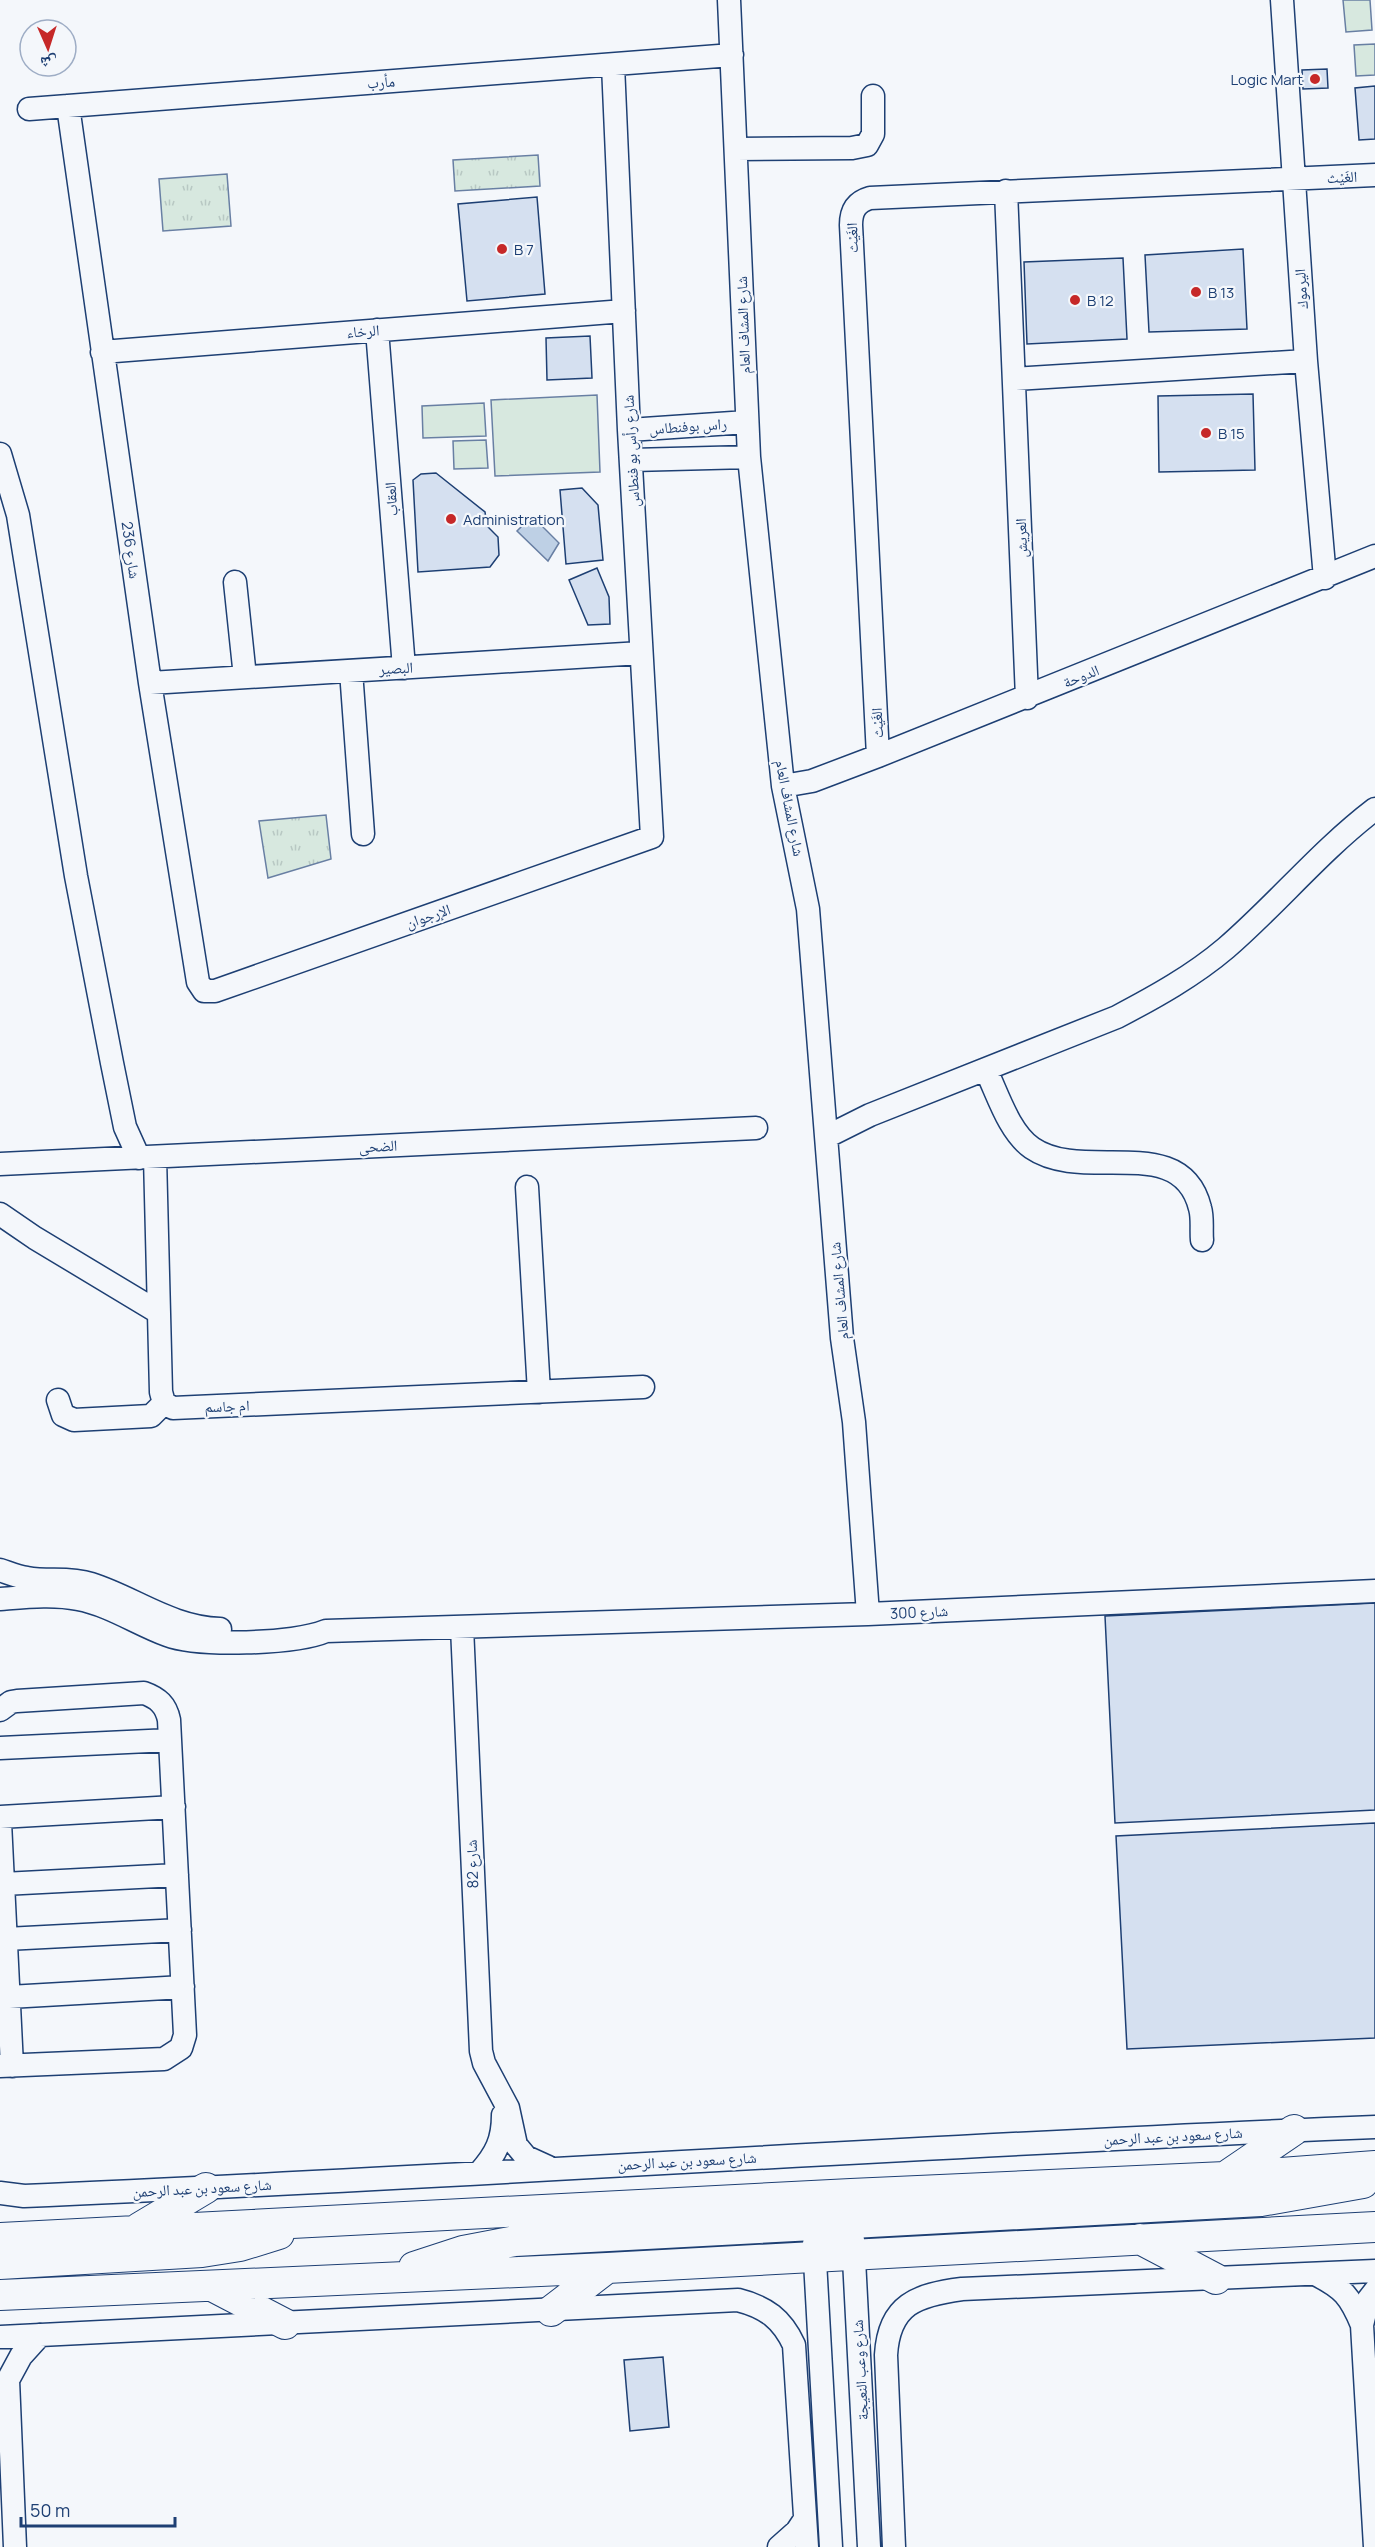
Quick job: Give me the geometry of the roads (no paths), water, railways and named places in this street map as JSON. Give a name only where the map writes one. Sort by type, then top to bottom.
[{"type":"main road","points":[[1225,2177],[1294,2130]]},
{"type":"main road","points":[[0,2238],[312,2220],[813,2210],[835,2213],[851,2194],[1225,2177],[1375,2166]]},
{"type":"main road","points":[[815,2256],[834,2233],[852,2223],[1261,2201],[1309,2194],[1375,2180]]},
{"type":"main road","points":[[135,2231],[206,2188]]},
{"type":"main road","points":[[380,2278],[463,2251],[515,2241],[813,2210]]},
{"type":"main road","points":[[0,2264],[202,2252],[258,2241],[312,2220]]},
{"type":"main road","points":[[0,2295],[607,2268],[1375,2227]]},
{"type":"main road","points":[[1140,2239],[1216,2279]]},
{"type":"main road","points":[[551,2311],[607,2268]]},
{"type":"main road","points":[[212,2286],[285,2324]]},
{"type":"street","name":"شارع المشاف العام","points":[[729,0],[749,457],[783,786],[808,909],[828,1136],[842,1338],[854,1422],[868,1614]]},
{"type":"street","name":"اليرموك","points":[[1282,0],[1306,361],[1325,578]]},
{"type":"street","name":"مأرب","points":[[29,109],[732,55]]},
{"type":"street","name":"شارع رأس بو فنطاس","points":[[613,65],[629,430],[652,837]]},
{"type":"street","points":[[736,149],[852,148],[867,145],[873,134],[873,96]]},
{"type":"street","name":"شارع 236","points":[[68,106],[150,683],[198,982],[204,991]]},
{"type":"street","name":"الغَيْث","points":[[879,756],[851,216],[855,207],[862,200],[870,198],[1375,175]]},
{"type":"street","name":"العريش","points":[[1006,191],[1027,698]]},
{"type":"street","name":"الرخاء","points":[[102,352],[624,311]]},
{"type":"street","name":"العقاب","points":[[377,330],[404,668]]},
{"type":"street","points":[[1014,379],[1306,361]]},
{"type":"street","name":"راس بوفنطاس","points":[[629,430],[747,422]]},
{"type":"street","points":[[0,454],[18,515],[76,876],[111,1063],[126,1127],[147,1157],[159,1312],[160,1392],[164,1403],[151,1416],[74,1420],[63,1415],[58,1400]]},
{"type":"street","name":"راس بوفنطاس","points":[[632,460],[749,457]]},
{"type":"street","name":"الدوحة","points":[[783,786],[812,781],[879,756],[1375,556]]},
{"type":"street","points":[[234,582],[245,677]]},
{"type":"street","name":"البصير","points":[[150,683],[641,652]]},
{"type":"street","points":[[351,670],[363,834]]},
{"type":"street","points":[[828,1136],[870,1115],[1117,1017],[1190,975],[1224,950],[1256,921],[1317,858],[1375,809]]},
{"type":"street","name":"الإرجوان","points":[[204,991],[215,991],[652,837]]},
{"type":"street","points":[[986,1070],[1017,1133],[1031,1148],[1067,1163],[1149,1163],[1167,1167],[1184,1177],[1195,1192],[1201,1211],[1202,1240]]},
{"type":"street","name":"الضحى","points":[[0,1164],[756,1128]]},
{"type":"street","points":[[527,1186],[538,1392]]},
{"type":"street","points":[[0,1214],[35,1238],[159,1312]]},
{"type":"street","name":"ام جاسم","points":[[164,1403],[173,1408],[644,1387]]},
{"type":"street","points":[[0,1570],[27,1578],[70,1579],[90,1584],[170,1619],[200,1627],[218,1629],[302,1625],[326,1631]]},
{"type":"street","name":"شارع 300","points":[[326,1631],[868,1614],[1375,1591]]},
{"type":"street","points":[[0,1599],[42,1596],[79,1599],[102,1606],[168,1636],[200,1642],[294,1639],[326,1631]]},
{"type":"street","name":"شارع 82","points":[[462,1627],[481,2051],[484,2063],[508,2108],[516,2145],[526,2157],[550,2168]]},
{"type":"street","points":[[0,1710],[11,1702],[17,1701],[144,1694],[153,1696],[165,1707],[169,1720],[185,2035],[181,2048],[171,2057],[6,2066],[9,1996],[0,1822]]},
{"type":"street","points":[[0,1748],[170,1740]]},
{"type":"street","points":[[0,1817],[174,1807]]},
{"type":"street","points":[[3,1884],[177,1875]]},
{"type":"street","points":[[6,1939],[180,1930]]},
{"type":"street","points":[[9,1996],[183,1987]]},
{"type":"street","name":"شارع 82","points":[[480,2172],[493,2157],[501,2141],[502,2096]]},
{"type":"street","name":"شارع سعود بن عبد الرحمن","points":[[0,2193],[24,2196],[206,2188],[550,2168],[1375,2127]]},
{"type":"street","name":"شارع وعب النعيجة","points":[[851,2194],[869,2547]]},
{"type":"street","points":[[813,2210],[831,2547]]},
{"type":"street","points":[[1216,2279],[1375,2271]]},
{"type":"street","points":[[1316,2274],[1338,2285],[1352,2301],[1362,2325]]},
{"type":"street","name":"شارع وعب النعيجة","points":[[894,2547],[886,2355],[887,2337],[894,2320],[905,2308],[922,2296],[962,2289],[1216,2279]]},
{"type":"street","points":[[1375,2291],[1368,2300],[1362,2325],[1375,2547]]},
{"type":"street","points":[[0,2337],[738,2301],[756,2305],[775,2316],[786,2328],[794,2345],[807,2547]]},
{"type":"street","points":[[15,2547],[4,2374],[40,2335]]},
{"type":"street","points":[[803,2490],[825,2450]]},
{"type":"street","points":[[779,2547],[797,2531],[805,2519]]},
{"type":"water","points":[[532,516],[559,543],[548,561],[517,531]]},
{"type":"place","name":"Logic Mart","points":[[1315,79]]},
{"type":"place","name":"B 7","points":[[502,249]]},
{"type":"place","name":"B 13","points":[[1196,292]]},
{"type":"place","name":"B 12","points":[[1075,300]]},
{"type":"place","name":"B 15","points":[[1206,433]]},
{"type":"place","name":"Administration","points":[[451,519]]}]
